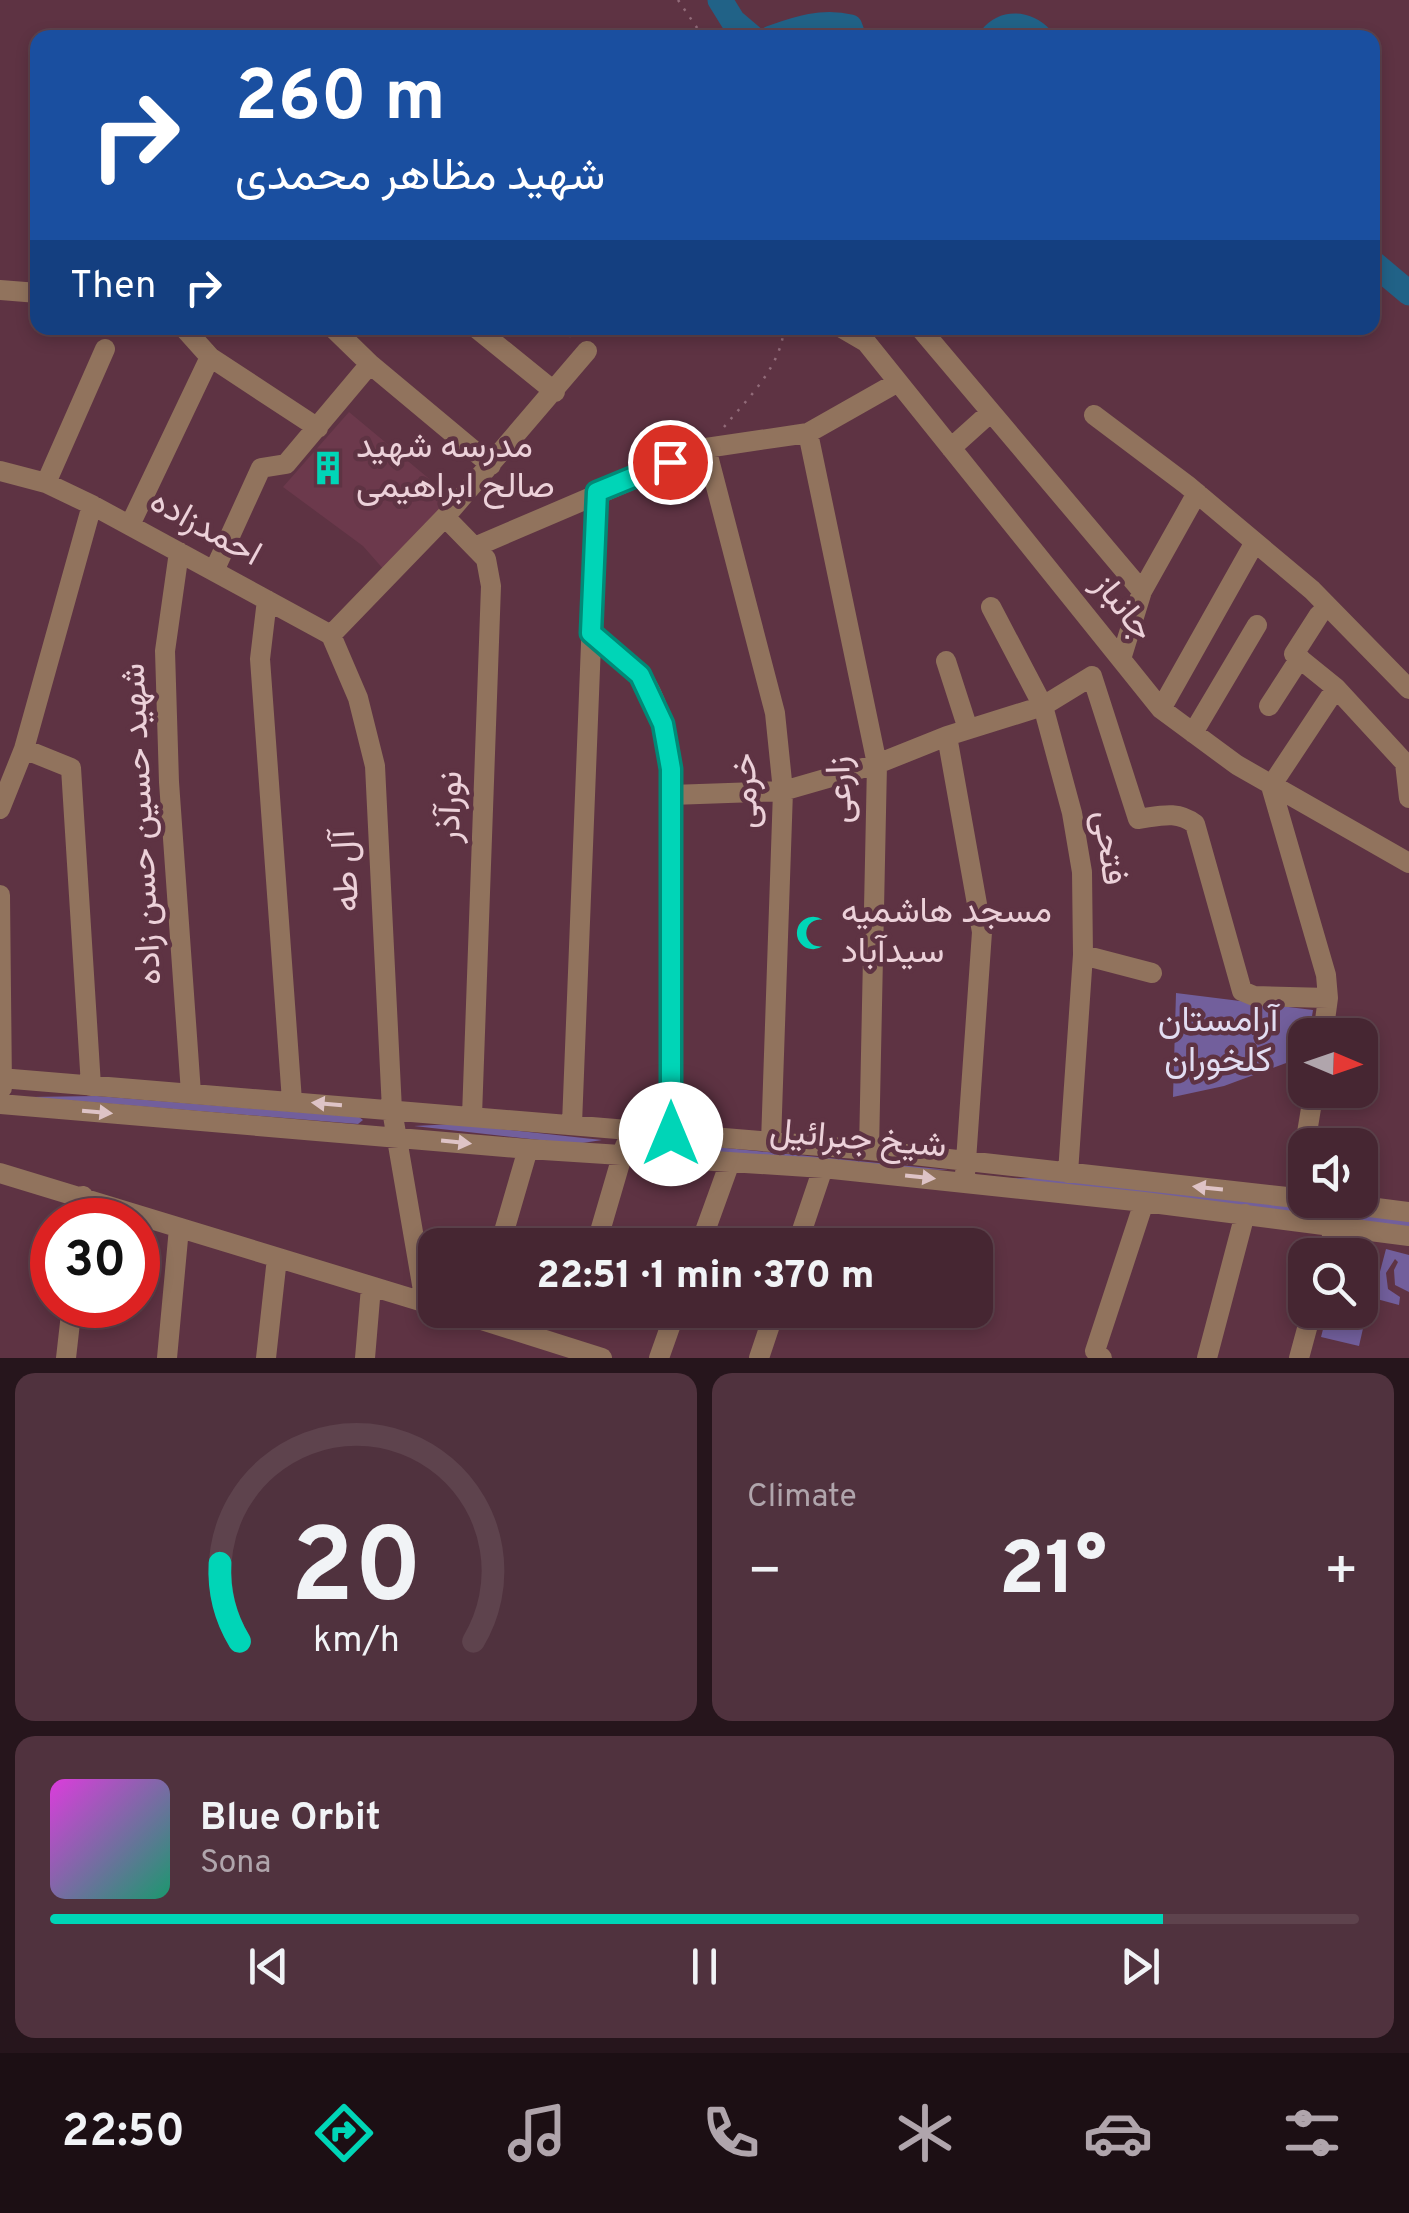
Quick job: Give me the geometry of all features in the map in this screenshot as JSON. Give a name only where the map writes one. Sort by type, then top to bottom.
[{"type":"street","points":[[0,290],[30,292]]},
{"type":"street","points":[[190,335],[210,357],[318,428]]},
{"type":"street","points":[[339,335],[491,465]]},
{"type":"street","points":[[485,335],[555,392]]},
{"type":"street","name":"جانباز","points":[[854,335],[866,342],[1161,709],[1271,786],[1409,863]]},
{"type":"street","points":[[926,335],[1142,591]]},
{"type":"street","points":[[46,484],[105,350]]},
{"type":"street","points":[[331,635],[446,517],[587,352]]},
{"type":"street","points":[[130,525],[210,357]]},
{"type":"street","points":[[214,570],[261,468],[286,464],[370,364]]},
{"type":"street","points":[[476,546],[706,448],[808,433],[898,382]]},
{"type":"street","points":[[951,448],[991,412]]},
{"type":"street","points":[[1094,415],[1196,493],[1312,590],[1409,690]]},
{"type":"street","name":"زارعی","points":[[808,433],[877,764],[869,1150]]},
{"type":"street","name":"خرمی","points":[[706,448],[776,713],[783,791],[771,1142]]},
{"type":"street","name":"احمدزاده","points":[[0,471],[46,484],[92,505],[331,635]]},
{"type":"street","points":[[572,1124],[597,492]]},
{"type":"street","points":[[1122,659],[1142,591],[1196,493]]},
{"type":"street","points":[[0,808],[24,749],[92,505]]},
{"type":"street","name":"نورآذر","points":[[446,517],[486,559],[491,586],[472,1116]]},
{"type":"street","points":[[1161,709],[1256,542]]},
{"type":"street","name":"شهید حسین حسن زاده","points":[[179,552],[165,651],[169,782],[192,1093]]},
{"type":"street","points":[[267,600],[260,659],[292,1102]]},
{"type":"street","name":"فتحی","points":[[991,607],[1043,706],[1072,813],[1082,872],[1083,955],[1068,1173]]},
{"type":"street","points":[[1319,615],[1294,654],[1336,688],[1405,764],[1409,798]]},
{"type":"street","points":[[1193,733],[1257,625]]},
{"type":"street","points":[[591,633],[640,675],[663,724],[671,795],[671,1134]]},
{"type":"street","name":"آل طه","points":[[331,635],[358,698],[374,766],[392,1110],[418,1245]]},
{"type":"street","points":[[1269,706],[1300,658]]},
{"type":"street","points":[[946,661],[982,932],[966,1172]]},
{"type":"street","points":[[671,795],[783,791],[877,764],[958,732],[1043,706],[1092,676],[1138,819],[1176,814],[1195,824],[1242,991],[1254,996],[1328,998]]},
{"type":"street","points":[[1325,1018],[1326,975],[1271,786],[1336,688]]},
{"type":"street","points":[[24,749],[71,768],[92,1086]]},
{"type":"street","points":[[0,896],[0,1104]]},
{"type":"street","points":[[1083,955],[1152,973]]},
{"type":"street","name":"شیخ جبرائیل","points":[[2,1078],[869,1150],[966,1172],[1144,1202],[1409,1236]]},
{"type":"street","name":"شیخ جبرائیل","points":[[0,1104],[528,1150],[823,1168],[1068,1173],[1288,1197]]},
{"type":"street","points":[[601,1228],[624,1155],[625,1129]]},
{"type":"street","points":[[505,1228],[528,1150]]},
{"type":"street","points":[[706,1228],[730,1162]]},
{"type":"street","points":[[803,1228],[823,1168]]},
{"type":"street","points":[[0,1173],[418,1301]]},
{"type":"street","points":[[1102,1358],[1095,1352],[1144,1202]]},
{"type":"street","name":"شیخ جبرائیل","points":[[1378,1208],[1409,1212]]},
{"type":"street","points":[[1207,1358],[1245,1214]]},
{"type":"street","points":[[1332,1238],[1335,1226]]},
{"type":"street","points":[[167,1358],[179,1228]]},
{"type":"street","points":[[266,1358],[277,1258]]},
{"type":"street","points":[[365,1358],[371,1288]]},
{"type":"street","points":[[66,1358],[69,1328]]},
{"type":"street","points":[[507,1328],[602,1358]]},
{"type":"street","points":[[659,1358],[670,1328]]},
{"type":"street","points":[[759,1358],[770,1328]]},
{"type":"street","points":[[1299,1358],[1307,1328]]},
{"type":"path","points":[[678,0],[699,30]]},
{"type":"path","points":[[706,448],[763,381],[783,335]]},
{"type":"shaded area","points":[[349,412],[451,497],[385,571],[363,546],[283,487]]},
{"type":"green space","name":"آرامستان کلخوران","points":[[1176,993],[1313,1010],[1312,1018],[1288,1018],[1288,1062],[1224,1086],[1173,1097]]},
{"type":"green space","points":[[97,1096],[363,1120],[358,1124],[28,1097]]},
{"type":"green space","points":[[454,1124],[602,1140],[576,1144],[414,1126]]},
{"type":"green space","points":[[656,1141],[949,1170],[876,1168],[645,1149]]},
{"type":"green space","points":[[1036,1178],[1288,1206],[1288,1214],[982,1179]]},
{"type":"green space","points":[[1322,1218],[1409,1220],[1409,1228]]},
{"type":"green space","points":[[1386,1249],[1409,1255],[1409,1292],[1395,1285],[1395,1259],[1386,1273],[1388,1289],[1400,1297],[1399,1305],[1378,1299],[1378,1279]]},
{"type":"green space","points":[[1323,1328],[1363,1328],[1359,1346],[1321,1337]]},
{"type":"waterway","points":[[720,0],[744,30]]},
{"type":"waterway","points":[[797,30],[830,24],[851,30]]},
{"type":"waterway","points":[[1002,30],[1016,26],[1030,30]]},
{"type":"waterway","points":[[1380,269],[1409,293]]},
{"type":"place","name":"مدرسه شهید صالح ابراهیمی","points":[[328,468]]},
{"type":"place","name":"مسجد هاشمیه سیدآباد","points":[[813,933]]},
{"type":"route","points":[[670,462],[597,492],[591,633],[640,675],[650,691],[663,724],[671,769],[671,1134]]}]
